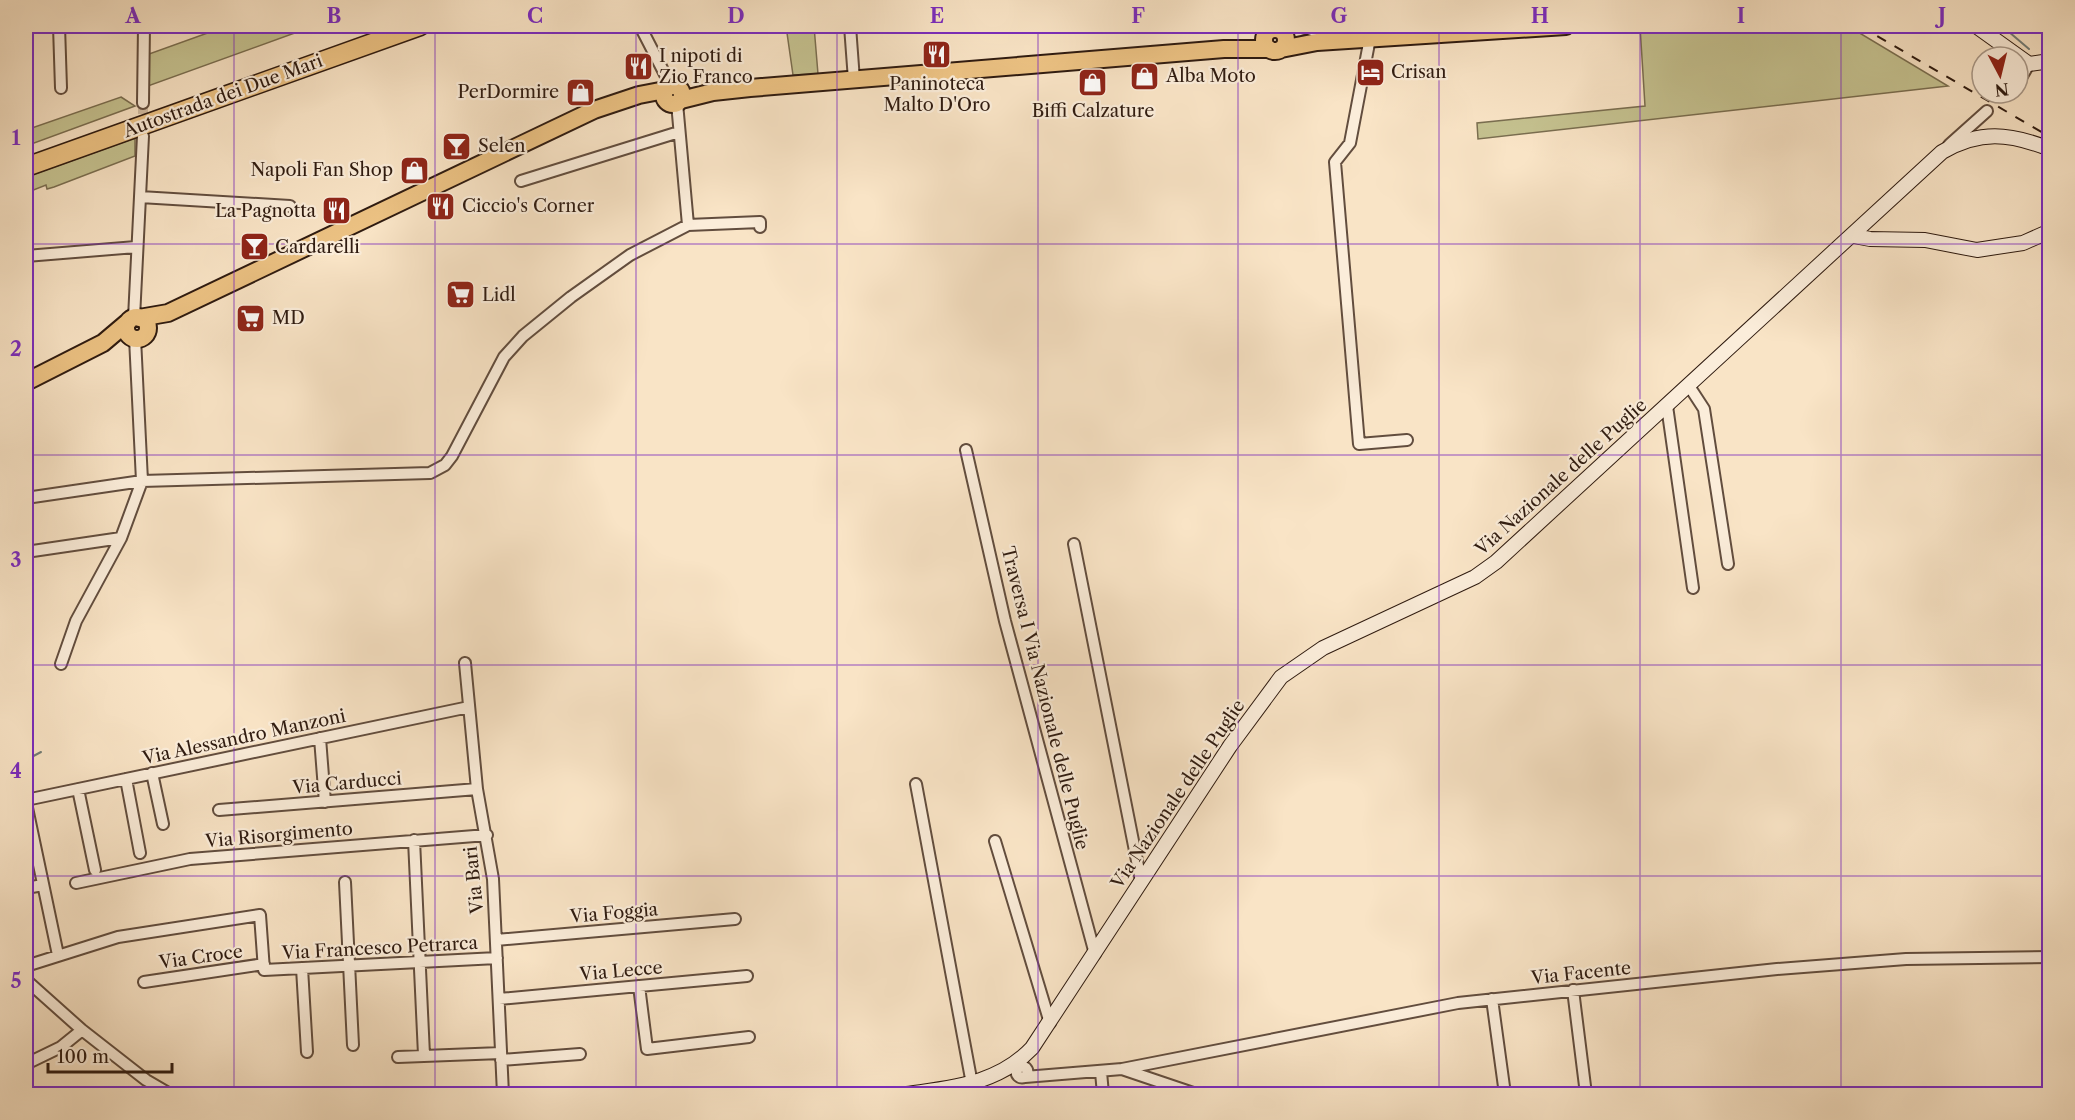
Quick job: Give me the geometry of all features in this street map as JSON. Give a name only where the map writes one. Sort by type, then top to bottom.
[{"type":"highway","name":"Autostrada dei Due Mari","points":[[26,155],[387,26]]},
{"type":"highway","name":"Autostrada dei Due Mari","points":[[26,167],[420,26]]},
{"type":"main road","points":[[26,382],[519,144],[616,103],[673,95],[1224,49],[1275,35],[1317,42],[1566,26]]},
{"type":"main road","points":[[1976,26],[2002,45]]},
{"type":"main road","points":[[2030,64],[2049,62]]},
{"type":"main road","name":"Via Nazionale delle Puglie","points":[[907,1095],[972,1084],[999,1074],[1028,1052],[1050,1023],[1230,746],[1281,677],[1323,648],[1475,577],[1496,562],[1942,152],[1964,139],[1979,136],[2030,141],[2049,149]]},
{"type":"main road","points":[[1874,216],[1881,233],[1887,238]]},
{"type":"main road","points":[[1856,233],[1870,239],[1925,240],[1977,250],[2001,249],[2044,235]]},
{"type":"main road","points":[[1826,260],[1887,238]]},
{"type":"street","points":[[59,26],[61,88]]},
{"type":"street","points":[[143,103],[144,26]]},
{"type":"street","points":[[640,26],[673,95],[688,225]]},
{"type":"street","points":[[849,26],[854,80]]},
{"type":"street","points":[[1299,26],[1316,33],[1363,38],[1350,143],[1335,162],[1359,444],[1407,440]]},
{"type":"street","points":[[1942,152],[1987,111]]},
{"type":"street","points":[[521,181],[679,132]]},
{"type":"street","points":[[61,664],[76,621],[121,538],[142,482],[136,327],[136,247],[143,136]]},
{"type":"street","points":[[140,197],[290,206]]},
{"type":"street","points":[[26,498],[142,482],[430,473],[445,465],[452,456],[504,357],[524,336],[571,297],[630,255],[688,225],[760,222],[760,227]]},
{"type":"street","points":[[26,256],[136,247]]},
{"type":"street","points":[[1689,386],[1704,410],[1728,564]]},
{"type":"street","points":[[1667,406],[1693,588]]},
{"type":"street","name":"Traversa I Via Nazionale delle Puglie","points":[[966,450],[1005,621],[1095,954]]},
{"type":"street","points":[[26,552],[121,538]]},
{"type":"street","points":[[1074,544],[1141,881]]},
{"type":"street","name":"Via Bari","points":[[465,663],[477,789],[493,879],[502,1095]]},
{"type":"street","name":"Via Alessandro Manzoni","points":[[26,801],[469,707]]},
{"type":"street","points":[[320,738],[325,802]]},
{"type":"street","points":[[152,773],[163,824]]},
{"type":"street","points":[[126,779],[140,853]]},
{"type":"street","points":[[916,784],[972,1084]]},
{"type":"street","points":[[78,789],[95,870]]},
{"type":"street","name":"Via Carducci","points":[[219,810],[477,789]]},
{"type":"street","points":[[26,801],[58,955]]},
{"type":"street","name":"Via Risorgimento","points":[[76,883],[190,859],[487,835]]},
{"type":"street","points":[[414,840],[424,1055]]},
{"type":"street","points":[[995,841],[1050,1023]]},
{"type":"street","points":[[345,882],[353,1045]]},
{"type":"street","points":[[26,888],[43,885]]},
{"type":"street","points":[[26,966],[118,937],[260,915],[264,967]]},
{"type":"street","name":"Via Foggia","points":[[496,940],[735,919]]},
{"type":"street","name":"Via Facente","points":[[999,1074],[1101,1072],[1122,1069],[1458,1003],[1492,999],[1777,969],[1906,959],[2049,957]]},
{"type":"street","name":"Via Francesco Petrarca","points":[[264,967],[302,968],[497,958]]},
{"type":"street","name":"Via Croce","points":[[144,982],[264,967]]},
{"type":"street","points":[[302,968],[307,1052]]},
{"type":"street","name":"Via Lecce","points":[[499,999],[747,976]]},
{"type":"street","points":[[26,980],[82,1030],[146,1080],[170,1095]]},
{"type":"street","points":[[639,986],[647,1049],[749,1037]]},
{"type":"street","points":[[1573,990],[1586,1095]]},
{"type":"street","points":[[1492,999],[1505,1095]]},
{"type":"street","points":[[26,1064],[61,1047],[82,1030]]},
{"type":"street","points":[[1023,1074],[1028,1052]]},
{"type":"street","points":[[398,1057],[580,1054]]},
{"type":"street","points":[[1122,1069],[1172,1090],[1196,1095]]},
{"type":"street","points":[[1101,1072],[1103,1095]]},
{"type":"shaded area","points":[[227,26],[314,26],[148,86],[149,54]]},
{"type":"shaded area","points":[[786,26],[814,26],[818,74],[793,75]]},
{"type":"shaded area","points":[[1640,26],[1848,26],[1948,86],[1478,139],[1477,123],[1645,106]]},
{"type":"shaded area","points":[[121,97],[135,106],[26,146],[26,130]]},
{"type":"shaded area","points":[[135,138],[135,156],[54,187],[47,189],[46,185],[26,193],[26,177]]},
{"type":"waterway","points":[[2002,26],[2024,45]]},
{"type":"waterway","points":[[26,760],[41,752]]},
{"type":"tunnel","points":[[143,103],[143,129]]},
{"type":"railway","points":[[1860,26],[2050,137]]},
{"type":"place","name":"Paninoteca Malto D'Oro","points":[[937,55]]},
{"type":"place","name":"I nipoti di Zio Franco","points":[[638,66]]},
{"type":"place","name":"Crisan","points":[[1370,72]]},
{"type":"place","name":"Alba Moto","points":[[1145,76]]},
{"type":"place","name":"Biffi Calzature","points":[[1093,82]]},
{"type":"place","name":"PerDormire","points":[[580,92]]},
{"type":"place","name":"Selen","points":[[457,146]]},
{"type":"place","name":"Napoli Fan Shop","points":[[414,170]]},
{"type":"place","name":"Ciccio's Corner","points":[[441,206]]},
{"type":"place","name":"La Pagnotta","points":[[337,211]]},
{"type":"place","name":"Cardarelli","points":[[254,247]]},
{"type":"place","name":"Lidl","points":[[461,295]]},
{"type":"place","name":"MD","points":[[251,318]]}]
